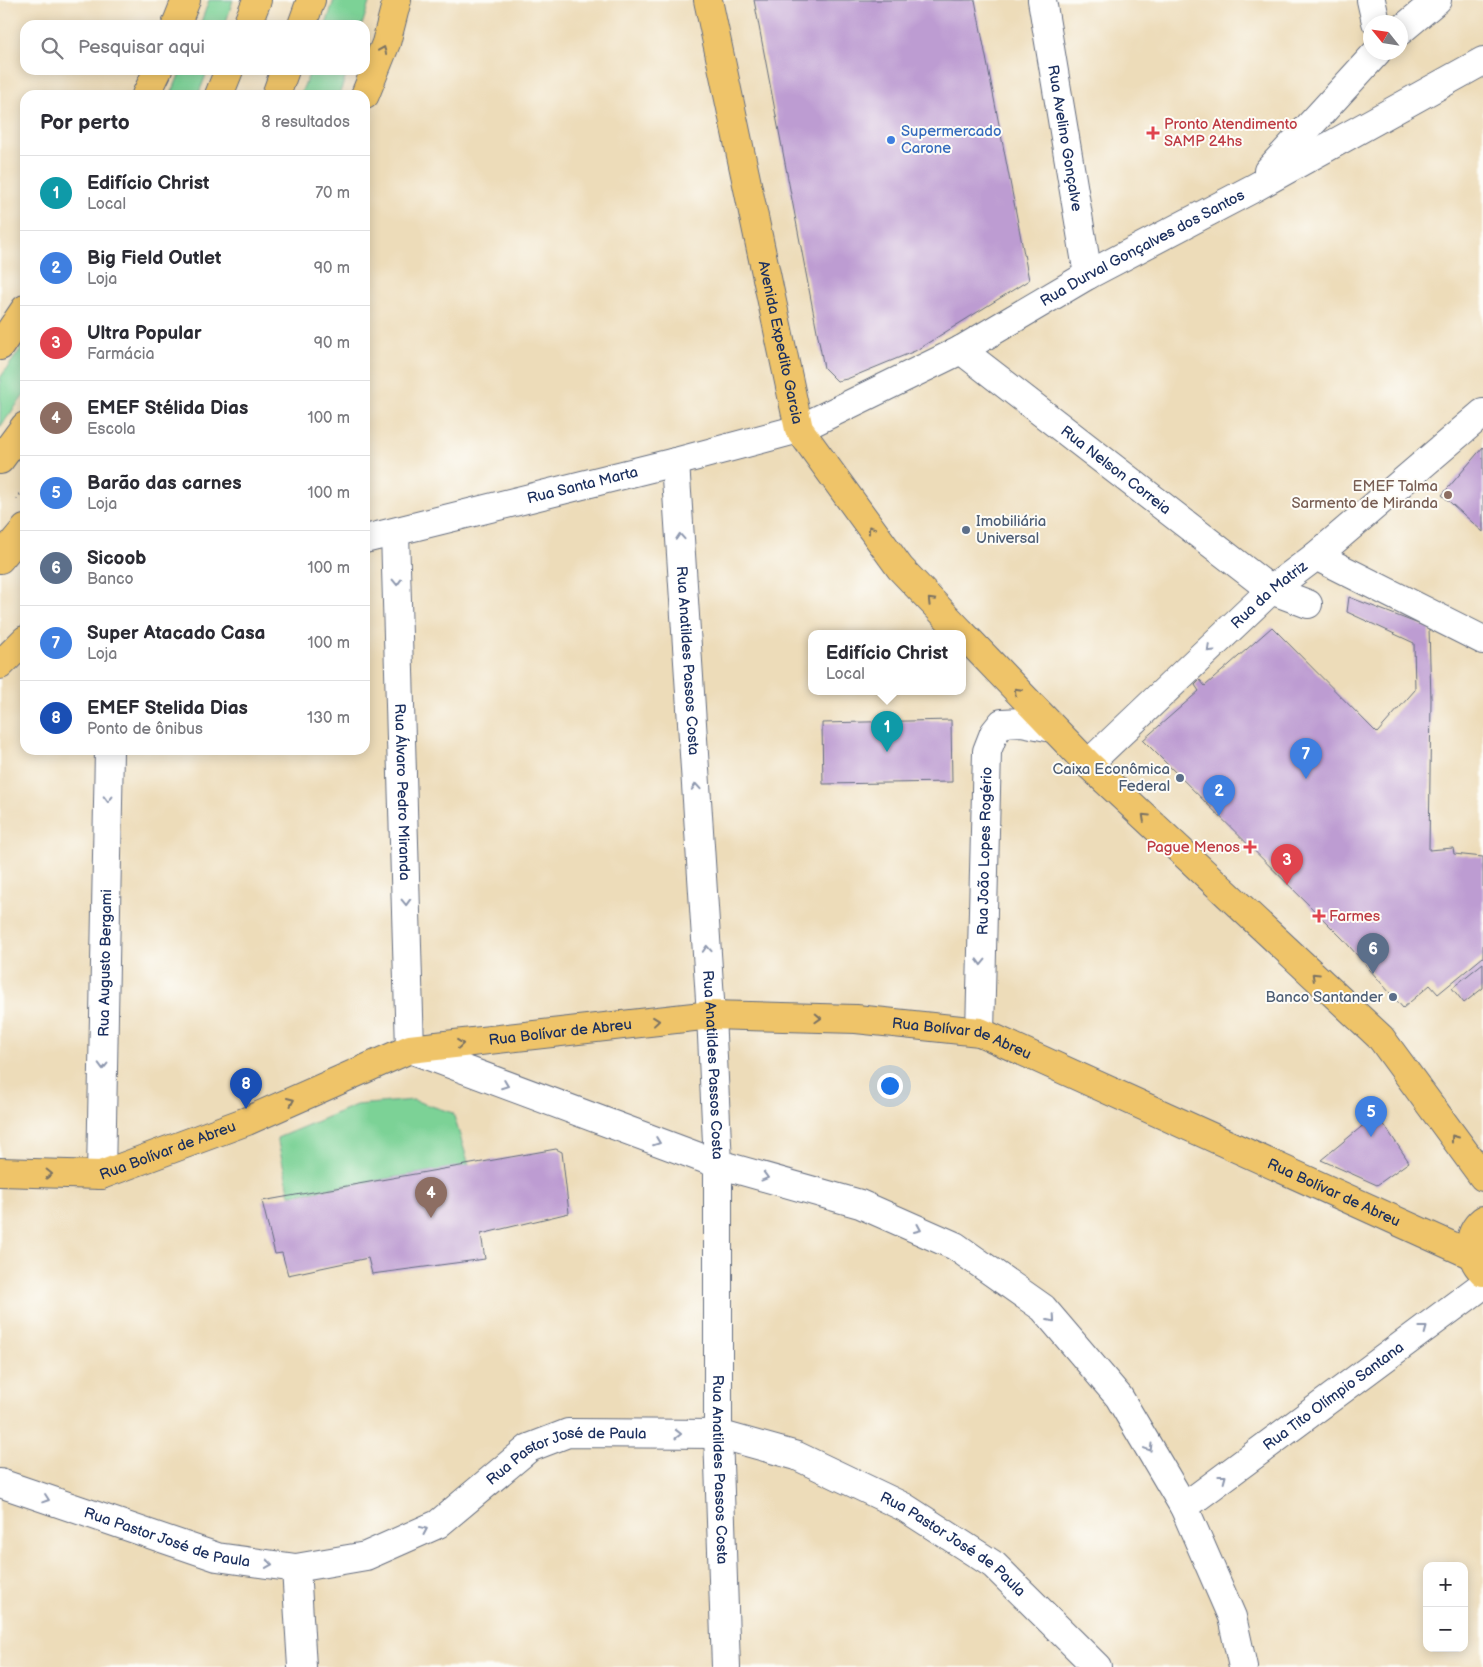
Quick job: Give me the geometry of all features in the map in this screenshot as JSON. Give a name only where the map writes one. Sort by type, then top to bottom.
[{"type":"main road","points":[[178,20],[186,0]]},
{"type":"main road","points":[[249,20],[257,0]]},
{"type":"main road","points":[[304,20],[311,0]]},
{"type":"main road","points":[[367,90],[386,43],[397,0]]},
{"type":"main road","name":"Avenida Expedito Garcia","points":[[708,0],[798,429],[900,568],[959,630]]},
{"type":"main road","points":[[148,90],[156,75]]},
{"type":"main road","points":[[221,90],[227,75]]},
{"type":"main road","points":[[278,90],[283,75]]},
{"type":"main road","points":[[0,346],[20,316]]},
{"type":"main road","points":[[0,460],[20,433]]},
{"type":"main road","points":[[0,559],[20,536]]},
{"type":"main road","name":"Avenida Expedito Garcia","points":[[966,637],[1088,764],[1381,1038],[1483,1178]]},
{"type":"main road","points":[[0,665],[20,645]]},
{"type":"main road","name":"Rua Bolívar de Abreu","points":[[0,1172],[101,1175],[246,1121],[410,1049],[711,1015],[856,1019],[980,1032],[1478,1264]]},
{"type":"main road","points":[[1478,1264],[1471,1238],[1483,1220]]},
{"type":"street","name":"Rua Avelino Gonçalve","points":[[1042,0],[1088,276]]},
{"type":"street","points":[[1371,0],[1374,15]]},
{"type":"street","points":[[1408,24],[1437,0]]},
{"type":"street","points":[[1252,189],[1370,60]]},
{"type":"street","name":"Rua Durval Gonçalves dos Santos","points":[[798,429],[961,350],[1088,276],[1252,189],[1483,61]]},
{"type":"street","name":"Rua Nelson Correia","points":[[961,350],[1270,590],[1308,604]]},
{"type":"street","points":[[1316,556],[1483,413]]},
{"type":"street","name":"Rua Santa Marta","points":[[370,538],[675,462],[798,429]]},
{"type":"street","name":"Rua Anatildes Passos Costa","points":[[675,462],[711,1015],[718,1164],[718,1434],[726,1667]]},
{"type":"street","name":"Rua Álvaro Pedro Miranda","points":[[395,533],[410,1049]]},
{"type":"street","name":"Rua da Matriz","points":[[1088,764],[1270,590],[1316,556],[1483,640]]},
{"type":"street","name":"Rua João Lopes Rogério","points":[[980,1032],[987,751],[994,733],[1002,723],[1022,722],[1052,728]]},
{"type":"street","name":"Rua Augusto Bergami","points":[[101,1175],[109,755]]},
{"type":"street","points":[[410,1049],[718,1164],[860,1204],[956,1246],[1043,1308],[1119,1397],[1184,1507],[1232,1618],[1243,1667]]},
{"type":"street","name":"Rua Tito Olímpio Santana","points":[[1184,1507],[1483,1285]]},
{"type":"street","name":"Rua Pastor José de Paula","points":[[0,1483],[217,1557],[296,1568],[366,1556],[438,1524],[529,1448],[568,1433],[718,1434],[797,1456],[904,1507],[994,1565],[1097,1667]]},
{"type":"street","points":[[296,1568],[302,1667]]},
{"type":"green space","points":[[209,0],[233,0],[227,20],[202,20]]},
{"type":"green space","points":[[334,0],[370,0],[364,20],[328,20]]},
{"type":"green space","points":[[179,75],[206,75],[200,90],[173,90]]},
{"type":"green space","points":[[309,75],[346,75],[341,90],[302,90]]},
{"type":"green space","points":[[20,350],[20,401],[0,427],[0,378]]},
{"type":"green space","points":[[413,1100],[453,1113],[469,1165],[290,1195],[277,1138],[356,1105]]},
{"type":"building","name":"Supermercado Carone","points":[[754,0],[975,0],[1029,280],[915,351],[847,379],[837,381],[824,368]]},
{"type":"building","points":[[1483,447],[1483,532],[1442,495]]},
{"type":"building","points":[[1349,597],[1429,628],[1431,700],[1429,850],[1453,848],[1454,854],[1483,857],[1483,957],[1438,994],[1430,985],[1403,1008],[1343,939],[1143,740],[1199,691],[1195,685],[1200,680],[1205,686],[1272,627],[1377,733],[1415,690],[1414,643],[1347,612]]},
{"type":"building","points":[[951,720],[952,782],[823,784],[822,723]]},
{"type":"building","points":[[1483,963],[1483,988],[1464,1003],[1452,988]]},
{"type":"building","points":[[1377,1114],[1409,1162],[1377,1185],[1321,1160]]},
{"type":"building","points":[[556,1149],[562,1152],[569,1213],[481,1234],[485,1259],[372,1274],[368,1258],[288,1275],[282,1253],[275,1254],[262,1201]]},
{"type":"place","name":"Pronto Atendimento SAMP 24hs","points":[[1153,133]]},
{"type":"place","name":"Supermercado Carone","points":[[891,140]]},
{"type":"place","name":"EMEF Talma Sarmento de Miranda","points":[[1448,495]]},
{"type":"place","name":"Imobiliária Universal","points":[[966,530]]},
{"type":"place","name":"Edifício Christ","points":[[887,752]]},
{"type":"place","name":"Caixa Econômica Federal","points":[[1180,778]]},
{"type":"place","name":"Super Atacado Casa","points":[[1306,779]]},
{"type":"place","name":"Big Field Outlet","points":[[1219,816]]},
{"type":"place","name":"Pague Menos","points":[[1250,847]]},
{"type":"place","name":"Ultra Popular","points":[[1287,885]]},
{"type":"place","name":"Farmes","points":[[1319,916]]},
{"type":"place","name":"Sicoob","points":[[1373,974]]},
{"type":"place","name":"Banco Santander","points":[[1393,997]]},
{"type":"place","name":"EMEF Stelida Dias","points":[[246,1109]]},
{"type":"place","name":"Barão das carnes","points":[[1371,1137]]},
{"type":"place","name":"EMEF Stélida Dias","points":[[431,1218]]}]
